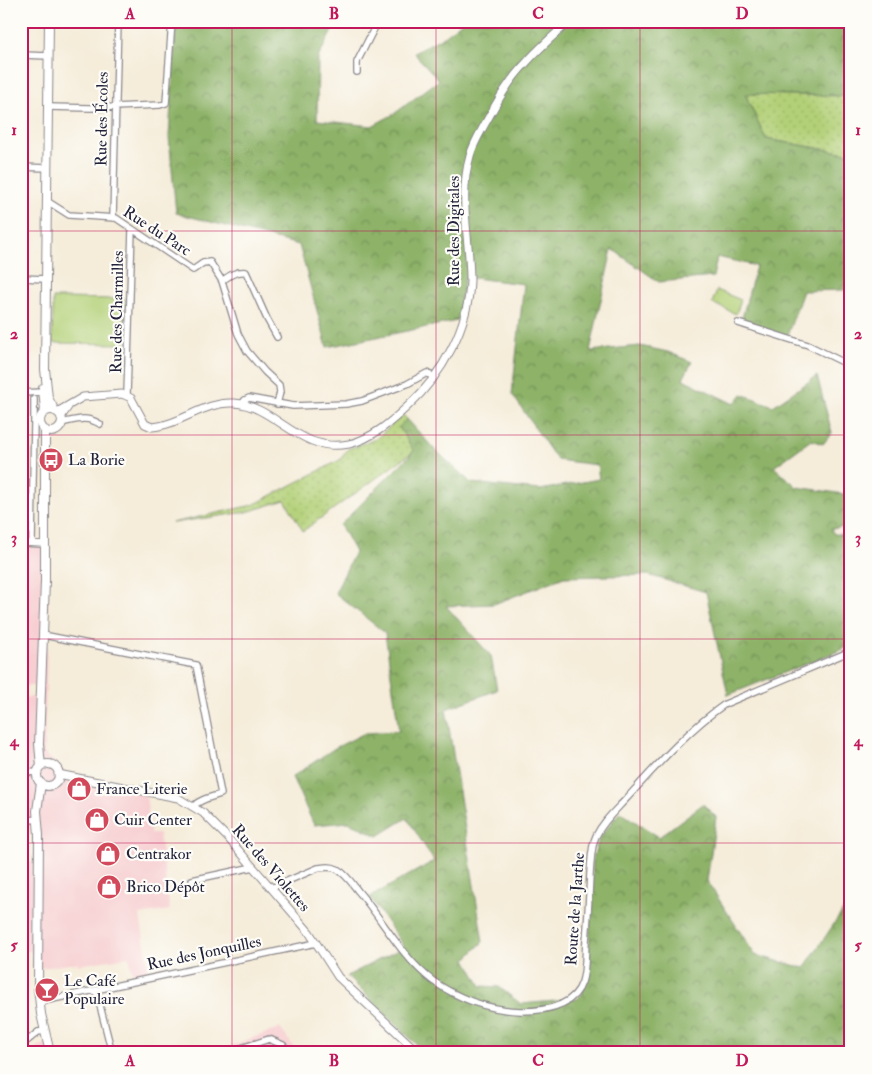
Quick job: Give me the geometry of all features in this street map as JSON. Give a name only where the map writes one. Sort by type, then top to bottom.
[{"type":"main road","points":[[45,412],[37,422],[49,431],[58,429],[57,413],[47,394],[45,369],[49,21]]},
{"type":"main road","points":[[45,369],[40,397],[45,412]]},
{"type":"main road","points":[[45,412],[57,413]]},
{"type":"main road","points":[[45,784],[38,778],[46,457],[49,431]]},
{"type":"main road","points":[[40,744],[43,755],[56,768],[58,774],[56,782],[45,784]]},
{"type":"main road","points":[[39,770],[50,764]]},
{"type":"main road","points":[[45,784],[38,804],[37,970],[39,1002],[50,1053]]},
{"type":"main road","points":[[39,835],[45,784]]},
{"type":"street","name":"Rue des Écoles","points":[[113,218],[118,21]]},
{"type":"street","points":[[48,107],[116,108],[166,103],[172,21]]},
{"type":"street","points":[[357,72],[357,62],[378,21]]},
{"type":"street","name":"Rue des Digitales","points":[[127,395],[134,402],[145,424],[152,427],[157,427],[218,405],[242,404],[312,442],[331,445],[348,444],[364,438],[386,424],[414,401],[434,378],[454,342],[465,312],[470,281],[465,192],[470,156],[477,138],[508,86],[526,62],[570,21]]},
{"type":"street","points":[[21,55],[49,56]]},
{"type":"street","points":[[21,167],[48,168]]},
{"type":"street","name":"Rue du Parc","points":[[47,201],[68,215],[113,218],[155,243],[190,269],[195,270],[202,263],[210,262],[222,281]]},
{"type":"street","name":"Rue des Charmilles","points":[[127,395],[132,229]]},
{"type":"street","points":[[277,337],[246,272],[239,271],[222,281],[238,334],[247,351],[279,385],[280,392],[277,404]]},
{"type":"street","points":[[21,278],[46,279]]},
{"type":"street","points":[[738,323],[808,345],[851,366]]},
{"type":"street","points":[[242,404],[249,398],[293,406],[346,404],[362,401],[407,384],[427,373],[434,378]]},
{"type":"street","points":[[21,393],[33,392],[57,413],[91,418],[100,424]]},
{"type":"street","points":[[57,413],[83,397],[127,395]]},
{"type":"street","points":[[32,543],[37,422],[40,397]]},
{"type":"street","points":[[21,543],[44,544]]},
{"type":"street","points":[[43,635],[196,665],[221,794],[203,800],[193,807]]},
{"type":"street","name":"Route de la Jarthe","points":[[272,888],[318,868],[325,867],[337,870],[347,878],[369,903],[407,956],[432,980],[462,999],[483,1005],[520,1011],[539,1010],[564,1003],[578,991],[584,972],[591,860],[594,838],[602,826],[646,777],[709,715],[725,704],[851,651]]},
{"type":"street","points":[[21,774],[39,770]]},
{"type":"street","name":"Rue des Violettes","points":[[58,774],[178,798],[204,813],[272,888],[316,943],[338,977],[419,1053]]},
{"type":"street","points":[[21,821],[38,819]]},
{"type":"street","points":[[192,880],[253,867]]},
{"type":"street","name":"Rue des Jonquilles","points":[[39,1002],[316,943]]},
{"type":"street","points":[[96,990],[112,1053]]},
{"type":"street","points":[[21,1046],[38,1032],[45,1031]]},
{"type":"street","points":[[226,1053],[269,1039],[282,1045],[290,1053]]},
{"type":"shaded area","points":[[21,546],[50,547],[44,753],[65,772],[145,789],[151,834],[159,834],[170,910],[140,915],[150,976],[134,980],[129,957],[78,965],[78,963],[33,969],[32,951],[21,952],[21,862],[34,862],[35,823],[21,824],[21,698],[36,697],[37,686],[21,686]]},
{"type":"shaded area","points":[[280,1028],[295,1049],[314,1053],[210,1053]]},
{"type":"shaded area","points":[[52,1040],[55,1053],[25,1053]]},
{"type":"green space","points":[[176,21],[337,21],[318,58],[317,120],[372,126],[394,114],[439,80],[414,53],[446,35],[463,21],[851,21],[851,96],[745,94],[766,139],[851,154],[851,268],[846,290],[803,291],[787,336],[741,322],[756,266],[717,257],[713,277],[659,282],[612,249],[590,351],[640,346],[668,352],[692,362],[683,379],[734,404],[742,394],[773,406],[817,376],[832,433],[823,444],[811,440],[774,467],[797,487],[851,495],[851,526],[831,529],[834,534],[851,535],[851,646],[728,695],[706,592],[648,575],[564,577],[494,604],[446,606],[491,656],[497,690],[446,709],[483,942],[466,959],[481,986],[499,987],[521,1004],[577,999],[582,994],[588,977],[593,857],[600,837],[620,812],[659,837],[703,804],[716,817],[707,881],[755,955],[804,968],[851,899],[851,1053],[425,1053],[347,976],[404,947],[370,897],[434,861],[407,818],[378,836],[349,822],[314,825],[292,777],[335,748],[365,733],[399,731],[385,633],[335,593],[355,552],[340,525],[414,451],[399,427],[407,419],[433,448],[471,483],[540,490],[599,479],[597,465],[557,460],[512,394],[524,284],[465,277],[457,321],[327,347],[299,245],[176,213],[169,137]]},
{"type":"green space","points":[[745,94],[851,96],[851,154],[766,139]]},
{"type":"green space","points":[[717,290],[741,300],[736,314],[712,303]]},
{"type":"green space","points":[[53,298],[125,299],[125,344],[52,343]]},
{"type":"green space","points":[[403,415],[407,419],[399,427],[414,451],[303,531],[285,500],[247,512],[172,523],[253,505],[340,460],[348,449],[376,439]]},
{"type":"place","name":"La Borie","points":[[51,460]]},
{"type":"place","name":"France Literie","points":[[79,789]]},
{"type":"place","name":"Cuir Center","points":[[97,820]]},
{"type":"place","name":"Centrakor","points":[[108,854]]},
{"type":"place","name":"Brico Dépôt","points":[[109,887]]},
{"type":"place","name":"Le Café Populaire","points":[[47,990]]}]
